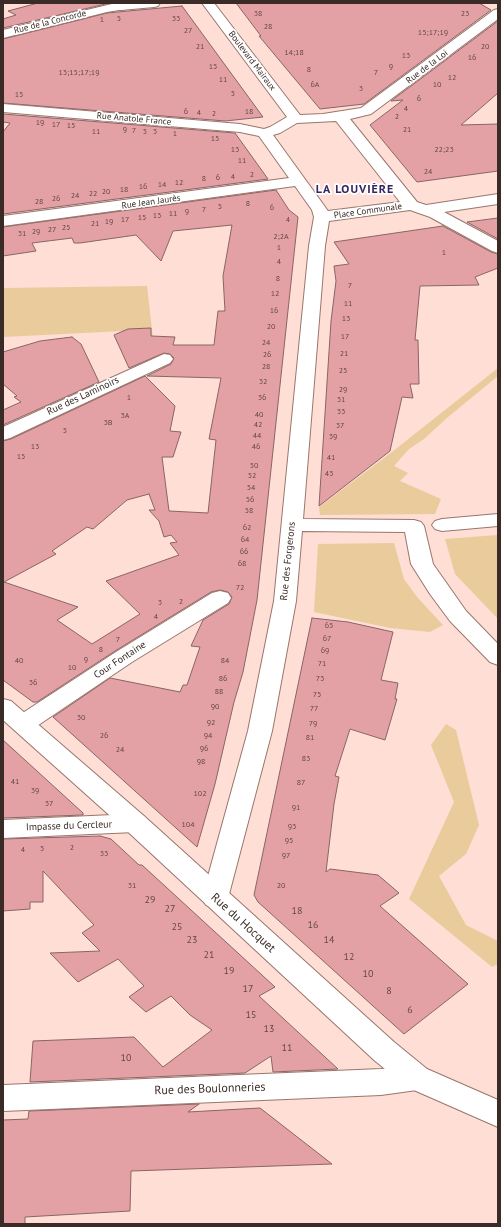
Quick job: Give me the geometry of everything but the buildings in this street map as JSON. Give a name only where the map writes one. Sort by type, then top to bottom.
[{"type":"street","name":"Rue de la Concorde","points":[[3,34],[120,5],[154,3]]},
{"type":"street","name":"Boulevard Mairaux","points":[[208,3],[294,116],[294,119]]},
{"type":"street","name":"Rue de la Loi","points":[[346,115],[366,111],[374,106],[498,13]]},
{"type":"street","name":"Rue Anatole France","points":[[3,108],[240,128],[264,133]]},
{"type":"street","points":[[264,133],[275,130],[294,119],[317,119],[346,115]]},
{"type":"street","name":"Place Communale","points":[[346,115],[419,208]]},
{"type":"street","name":"Place Communale","points":[[264,133],[320,210],[322,217],[419,208]]},
{"type":"street","name":"Rue Jean Jaurès","points":[[3,221],[298,181]]},
{"type":"street","points":[[419,208],[498,199]]},
{"type":"street","points":[[419,208],[442,217],[498,248]]},
{"type":"street","name":"Rue des Forgerons","points":[[215,898],[260,731],[285,601],[316,262],[322,217]]},
{"type":"street","name":"Rue des Laminoirs","points":[[3,434],[164,359]]},
{"type":"street","points":[[442,525],[498,520]]},
{"type":"street","points":[[292,525],[414,526],[422,564],[438,589],[458,616],[498,657]]},
{"type":"street","name":"Cour Fontaine","points":[[23,724],[124,657],[220,598]]},
{"type":"street","name":"Rue du Hocquet","points":[[3,707],[135,824],[384,1051],[417,1078],[498,1114]]},
{"type":"street","name":"Impasse du Cercleur","points":[[3,828],[135,824]]},
{"type":"street","name":"Rue des Boulonneries","points":[[3,1098],[373,1082],[417,1078]]},
{"type":"shaded area","points":[[147,286],[155,357],[123,331],[3,337],[3,288]]},
{"type":"shaded area","points":[[498,368],[498,376],[424,439],[409,449],[394,466],[408,473],[400,481],[441,499],[435,514],[320,515],[319,507],[392,452]]},
{"type":"shaded area","points":[[498,535],[498,619],[455,574],[445,539]]},
{"type":"shaded area","points":[[394,543],[404,579],[417,597],[443,625],[430,632],[390,628],[314,612],[318,544]]},
{"type":"shaded area","points":[[446,724],[456,730],[479,825],[466,854],[439,876],[466,925],[498,941],[498,964],[492,967],[409,899],[454,802],[431,745]]},
{"type":"district","name":"LA LOUVIÈRE","points":[[355,190]]}]
